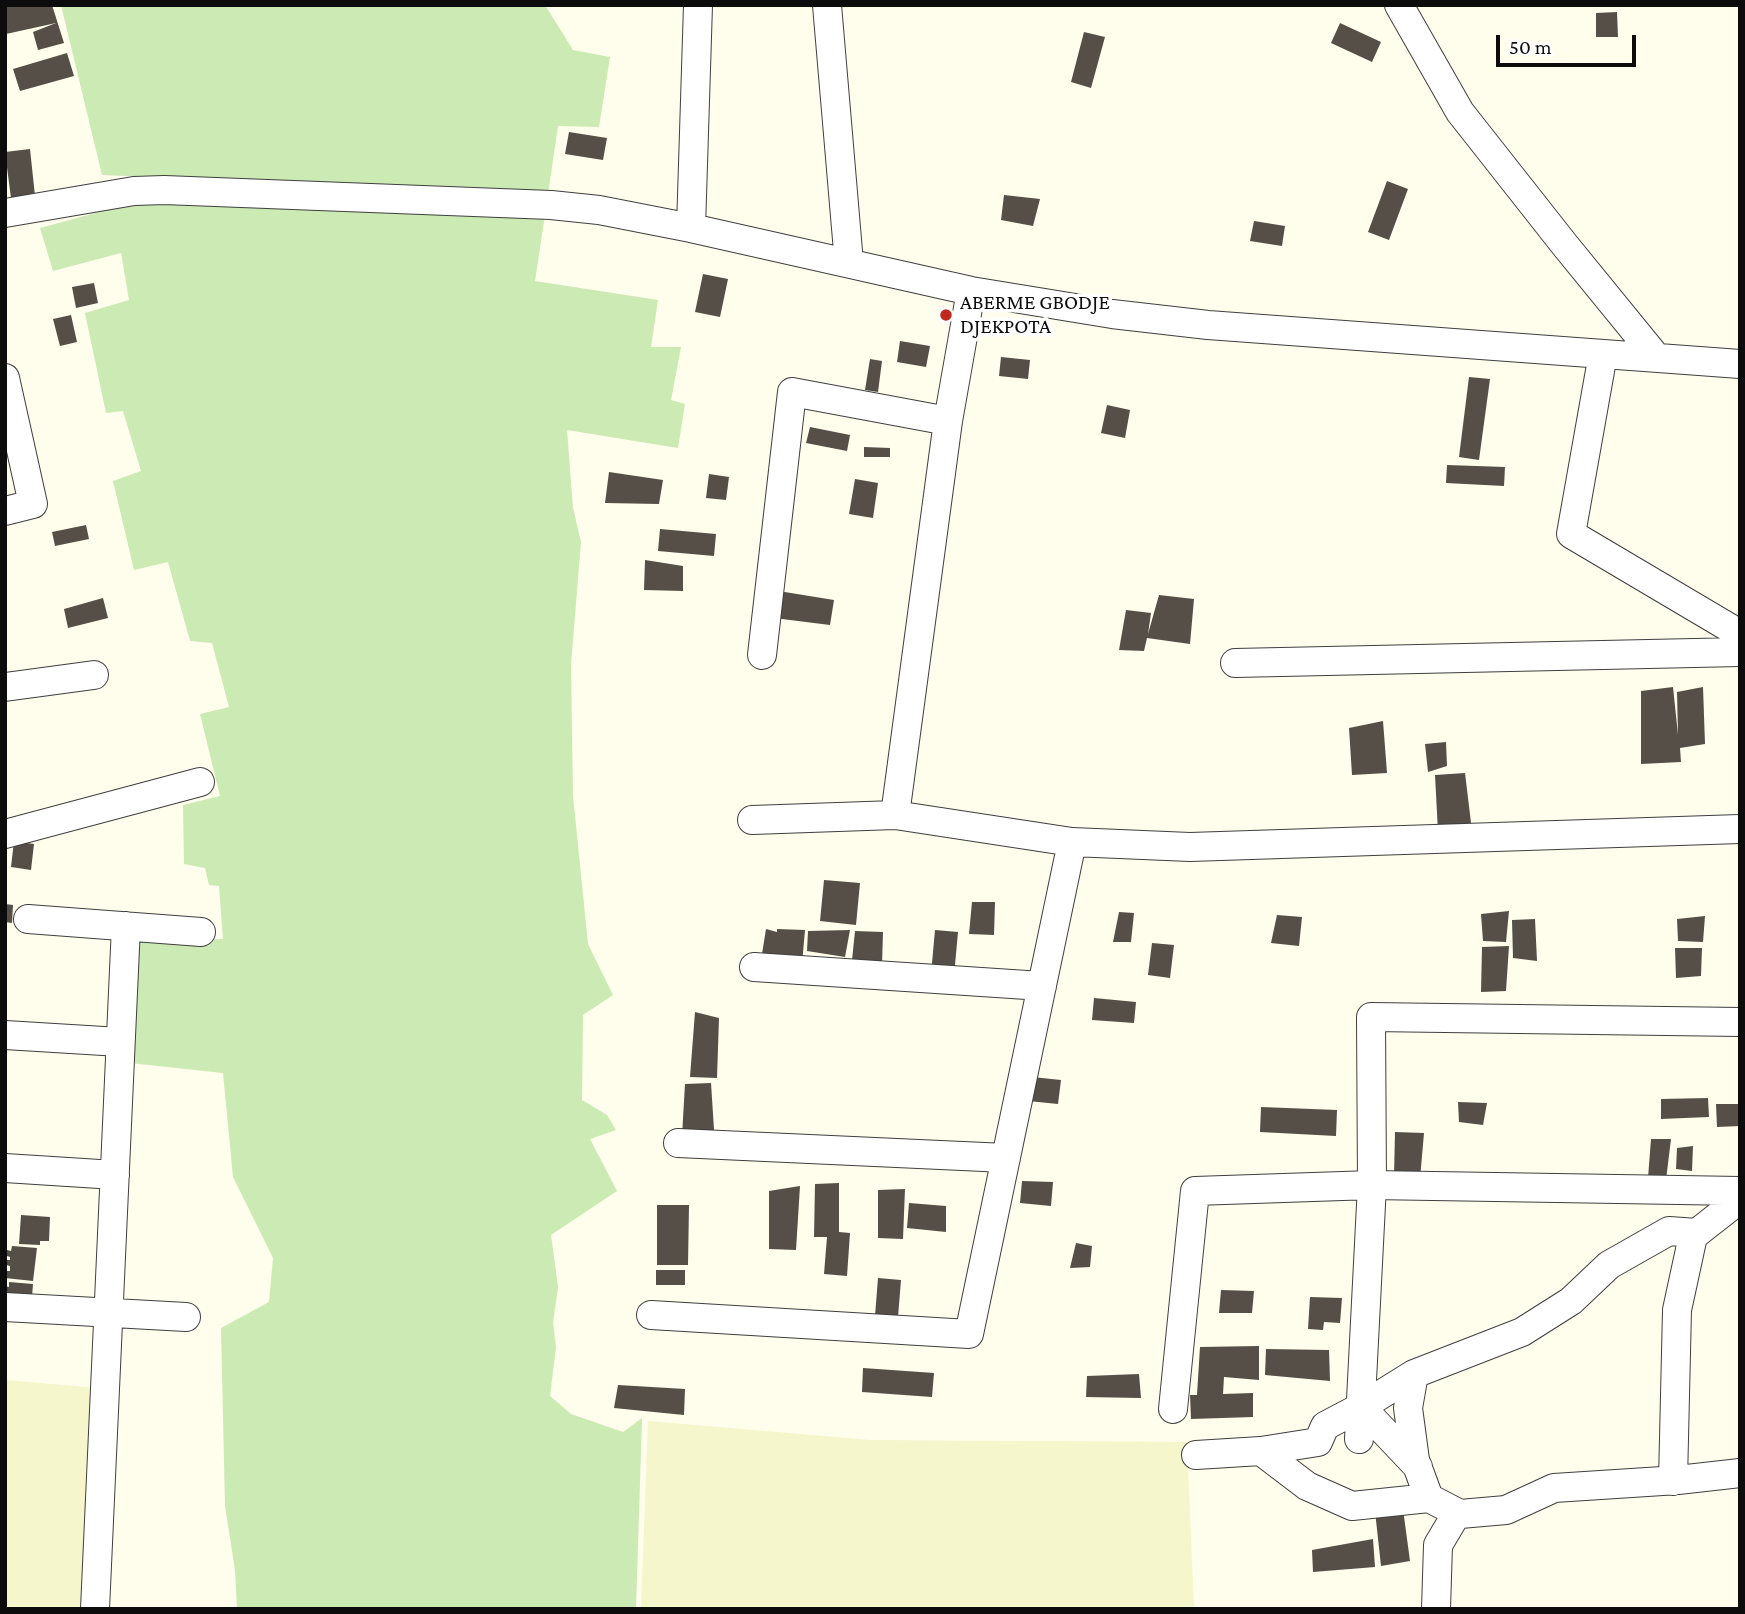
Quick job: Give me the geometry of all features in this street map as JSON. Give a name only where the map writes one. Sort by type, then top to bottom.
[{"type":"street","points":[[691,228],[698,5]]},
{"type":"street","points":[[828,5],[849,263]]},
{"type":"street","points":[[1399,5],[1460,112],[1657,358]]},
{"type":"street","points":[[5,213],[134,191],[164,190],[551,205],[599,210],[691,228],[971,291],[1112,314],[1208,325],[1740,363]]},
{"type":"street","points":[[895,815],[948,421],[971,291]]},
{"type":"street","points":[[1603,354],[1571,534],[1740,634]]},
{"type":"street","points":[[5,378],[33,504],[5,511]]},
{"type":"street","points":[[762,655],[792,391],[948,421]]},
{"type":"street","points":[[1235,663],[1740,652]]},
{"type":"street","points":[[5,687],[94,675]]},
{"type":"street","points":[[5,834],[200,782]]},
{"type":"street","points":[[752,820],[895,815],[1072,842],[1190,847],[1740,829]]},
{"type":"street","points":[[651,1315],[969,1334],[1072,842]]},
{"type":"street","points":[[28,919],[201,932]]},
{"type":"street","points":[[95,1609],[126,926]]},
{"type":"street","points":[[754,967],[1042,986]]},
{"type":"street","points":[[1359,1440],[1371,1185],[1371,1017],[1740,1022]]},
{"type":"street","points":[[5,1035],[120,1042]]},
{"type":"street","points":[[678,1143],[1006,1158]]},
{"type":"street","points":[[5,1168],[114,1175]]},
{"type":"street","points":[[1172,1409],[1195,1191],[1371,1185],[1740,1191]]},
{"type":"street","points":[[1673,1481],[1678,1310],[1693,1236],[1740,1199]]},
{"type":"street","points":[[1196,1455],[1261,1451],[1318,1442],[1325,1426],[1414,1374],[1522,1332],[1571,1301],[1609,1265],[1668,1230],[1697,1233]]},
{"type":"street","points":[[5,1307],[186,1317]]},
{"type":"street","points":[[1414,1374],[1408,1408],[1418,1467],[1429,1498]]},
{"type":"street","points":[[1361,1407],[1418,1467]]},
{"type":"street","points":[[1261,1451],[1307,1486],[1352,1506],[1429,1498],[1457,1513],[1506,1510],[1554,1488],[1673,1481],[1740,1473]]},
{"type":"street","points":[[1436,1609],[1438,1545],[1457,1513]]},
{"type":"green space","points":[[61,5],[545,5],[573,50],[610,57],[599,127],[558,126],[548,194],[102,175]]},
{"type":"green space","points":[[140,201],[545,215],[535,281],[658,300],[651,347],[681,347],[671,400],[685,404],[678,448],[567,430],[573,508],[581,542],[571,664],[573,796],[588,944],[613,995],[583,1015],[582,1100],[607,1115],[616,1130],[590,1139],[617,1191],[551,1235],[558,1287],[553,1323],[556,1347],[550,1396],[571,1414],[623,1432],[642,1418],[636,1609],[237,1609],[235,1570],[225,1506],[221,1328],[269,1302],[273,1258],[233,1177],[223,1073],[130,1063],[137,942],[223,939],[219,886],[209,885],[205,868],[184,864],[183,805],[220,796],[200,714],[229,707],[212,643],[190,641],[168,562],[134,570],[113,481],[141,471],[123,411],[106,413],[85,313],[129,300],[121,253],[53,271],[40,228]]},
{"type":"green space","points":[[5,1380],[97,1388],[87,1609],[5,1609]]},
{"type":"green space","points":[[648,1421],[870,1440],[1187,1442],[1194,1609],[641,1609]]},
{"type":"building","points":[[5,5],[52,5],[64,43],[38,50],[33,32],[56,23],[6,34]]},
{"type":"building","points":[[1617,12],[1618,37],[1596,37],[1596,13]]},
{"type":"building","points":[[1340,23],[1381,42],[1372,62],[1331,43]]},
{"type":"building","points":[[1084,32],[1105,37],[1091,88],[1071,82]]},
{"type":"building","points":[[67,53],[74,76],[20,91],[13,69]]},
{"type":"building","points":[[569,132],[607,138],[603,160],[565,154]]},
{"type":"building","points":[[30,149],[35,196],[11,198],[5,152]]},
{"type":"building","points":[[1387,181],[1408,189],[1389,240],[1368,232]]},
{"type":"building","points":[[1004,195],[1040,199],[1033,226],[1001,220]]},
{"type":"building","points":[[1254,221],[1285,226],[1282,246],[1250,241]]},
{"type":"building","points":[[703,274],[728,279],[720,317],[695,312]]},
{"type":"building","points":[[94,283],[98,303],[76,308],[72,287]]},
{"type":"building","points":[[71,315],[77,342],[60,346],[53,319]]},
{"type":"building","points":[[900,341],[930,346],[926,367],[897,362]]},
{"type":"building","points":[[1001,357],[1030,360],[1028,379],[999,376]]},
{"type":"building","points":[[870,359],[882,361],[878,392],[865,390]]},
{"type":"building","points":[[1469,377],[1490,379],[1479,460],[1459,457]]},
{"type":"building","points":[[1107,405],[1130,410],[1125,438],[1101,433]]},
{"type":"building","points":[[810,427],[850,435],[847,451],[806,443]]},
{"type":"building","points":[[864,447],[890,448],[890,457],[864,457]]},
{"type":"building","points":[[1447,465],[1505,467],[1504,486],[1446,483]]},
{"type":"building","points":[[609,472],[663,480],[659,504],[605,503]]},
{"type":"building","points":[[709,474],[729,477],[726,500],[706,498]]},
{"type":"building","points":[[855,479],[878,483],[873,518],[849,514]]},
{"type":"building","points":[[86,525],[89,539],[55,546],[52,532]]},
{"type":"building","points":[[660,529],[716,534],[714,556],[658,551]]},
{"type":"building","points":[[645,560],[683,566],[683,591],[644,590]]},
{"type":"building","points":[[760,588],[834,600],[830,625],[758,616]]},
{"type":"building","points":[[1159,595],[1194,599],[1190,644],[1147,638],[1144,651],[1119,650],[1126,610],[1151,613],[1148,634]]},
{"type":"building","points":[[103,598],[108,618],[68,628],[64,609]]},
{"type":"building","points":[[1673,687],[1678,735],[1677,692],[1703,687],[1705,744],[1680,748],[1681,762],[1641,764],[1641,691]]},
{"type":"building","points":[[1383,721],[1387,773],[1352,775],[1349,728]]},
{"type":"building","points":[[1446,742],[1447,766],[1428,772],[1425,744]]},
{"type":"building","points":[[1465,773],[1472,831],[1438,832],[1435,775]]},
{"type":"building","points":[[14,841],[34,844],[31,870],[11,867]]},
{"type":"building","points":[[824,880],[860,883],[856,925],[820,921]]},
{"type":"building","points":[[972,902],[995,902],[994,935],[969,934]]},
{"type":"building","points":[[5,904],[13,905],[12,923],[5,922]]},
{"type":"building","points":[[1509,911],[1506,942],[1483,941],[1481,914]]},
{"type":"building","points":[[1119,912],[1134,913],[1131,942],[1113,942]]},
{"type":"building","points":[[1277,915],[1302,917],[1299,946],[1271,943]]},
{"type":"building","points":[[1705,916],[1703,942],[1678,941],[1677,919]]},
{"type":"building","points":[[1535,919],[1537,961],[1513,958],[1512,920]]},
{"type":"building","points":[[766,929],[777,932],[777,929],[805,930],[802,964],[762,954]]},
{"type":"building","points":[[850,930],[845,957],[807,951],[808,931]]},
{"type":"building","points":[[935,930],[958,932],[954,976],[931,974]]},
{"type":"building","points":[[855,931],[883,932],[882,965],[851,970]]},
{"type":"building","points":[[1152,943],[1174,945],[1170,978],[1148,975]]},
{"type":"building","points":[[1509,946],[1506,991],[1481,992],[1482,947]]},
{"type":"building","points":[[1675,948],[1702,948],[1701,976],[1676,978]]},
{"type":"building","points":[[1094,998],[1136,1002],[1134,1023],[1092,1020]]},
{"type":"building","points":[[695,1012],[719,1018],[717,1078],[690,1077]]},
{"type":"building","points":[[1023,1076],[1061,1080],[1058,1104],[1018,1100]]},
{"type":"building","points":[[711,1083],[715,1145],[682,1136],[685,1084]]},
{"type":"building","points":[[1708,1098],[1709,1117],[1661,1119],[1661,1099]]},
{"type":"building","points":[[1458,1102],[1487,1103],[1483,1125],[1459,1122]]},
{"type":"building","points":[[1716,1104],[1740,1104],[1740,1126],[1717,1127]]},
{"type":"building","points":[[1261,1107],[1337,1110],[1336,1136],[1260,1132]]},
{"type":"building","points":[[1395,1132],[1424,1133],[1420,1179],[1394,1177]]},
{"type":"building","points":[[1651,1139],[1671,1139],[1666,1180],[1648,1178]]},
{"type":"building","points":[[1693,1146],[1692,1171],[1676,1169],[1677,1148]]},
{"type":"building","points":[[1022,1181],[1053,1182],[1051,1206],[1020,1203]]},
{"type":"building","points":[[839,1183],[839,1232],[850,1233],[847,1276],[824,1274],[827,1237],[814,1237],[815,1184]]},
{"type":"building","points":[[800,1186],[796,1250],[769,1249],[769,1191]]},
{"type":"building","points":[[905,1189],[903,1239],[878,1238],[878,1190]]},
{"type":"building","points":[[909,1203],[946,1206],[946,1232],[907,1228]]},
{"type":"building","points":[[657,1205],[689,1205],[688,1265],[657,1265]]},
{"type":"building","points":[[21,1215],[50,1217],[49,1241],[40,1241],[40,1245],[19,1244]]},
{"type":"building","points":[[1076,1243],[1092,1246],[1090,1267],[1070,1268]]},
{"type":"building","points":[[12,1246],[37,1248],[33,1281],[5,1278],[6,1271],[10,1271],[10,1266],[6,1265],[7,1260],[10,1260],[7,1250],[11,1251]]},
{"type":"building","points":[[656,1270],[685,1270],[685,1285],[656,1285]]},
{"type":"building","points":[[878,1278],[901,1280],[898,1317],[875,1316]]},
{"type":"building","points":[[9,1282],[33,1284],[30,1322],[5,1293],[5,1286],[9,1287]]},
{"type":"building","points":[[1221,1290],[1254,1291],[1252,1313],[1219,1313]]},
{"type":"building","points":[[1310,1297],[1342,1298],[1340,1323],[1324,1322],[1323,1330],[1308,1329]]},
{"type":"building","points":[[1259,1346],[1259,1380],[1224,1377],[1223,1394],[1253,1393],[1253,1417],[1191,1419],[1190,1395],[1197,1395],[1200,1347]]},
{"type":"building","points":[[1266,1349],[1329,1350],[1330,1381],[1265,1375]]},
{"type":"building","points":[[863,1368],[934,1373],[932,1397],[862,1392]]},
{"type":"building","points":[[1139,1374],[1141,1398],[1086,1397],[1087,1376]]},
{"type":"building","points":[[618,1385],[685,1389],[684,1415],[614,1408]]},
{"type":"building","points":[[1403,1509],[1410,1561],[1381,1566],[1375,1511]]},
{"type":"building","points":[[1373,1539],[1375,1567],[1313,1572],[1312,1550]]},
{"type":"place","name":"ABERME GBODJE DJEKPOTA","points":[[946,315]]}]
